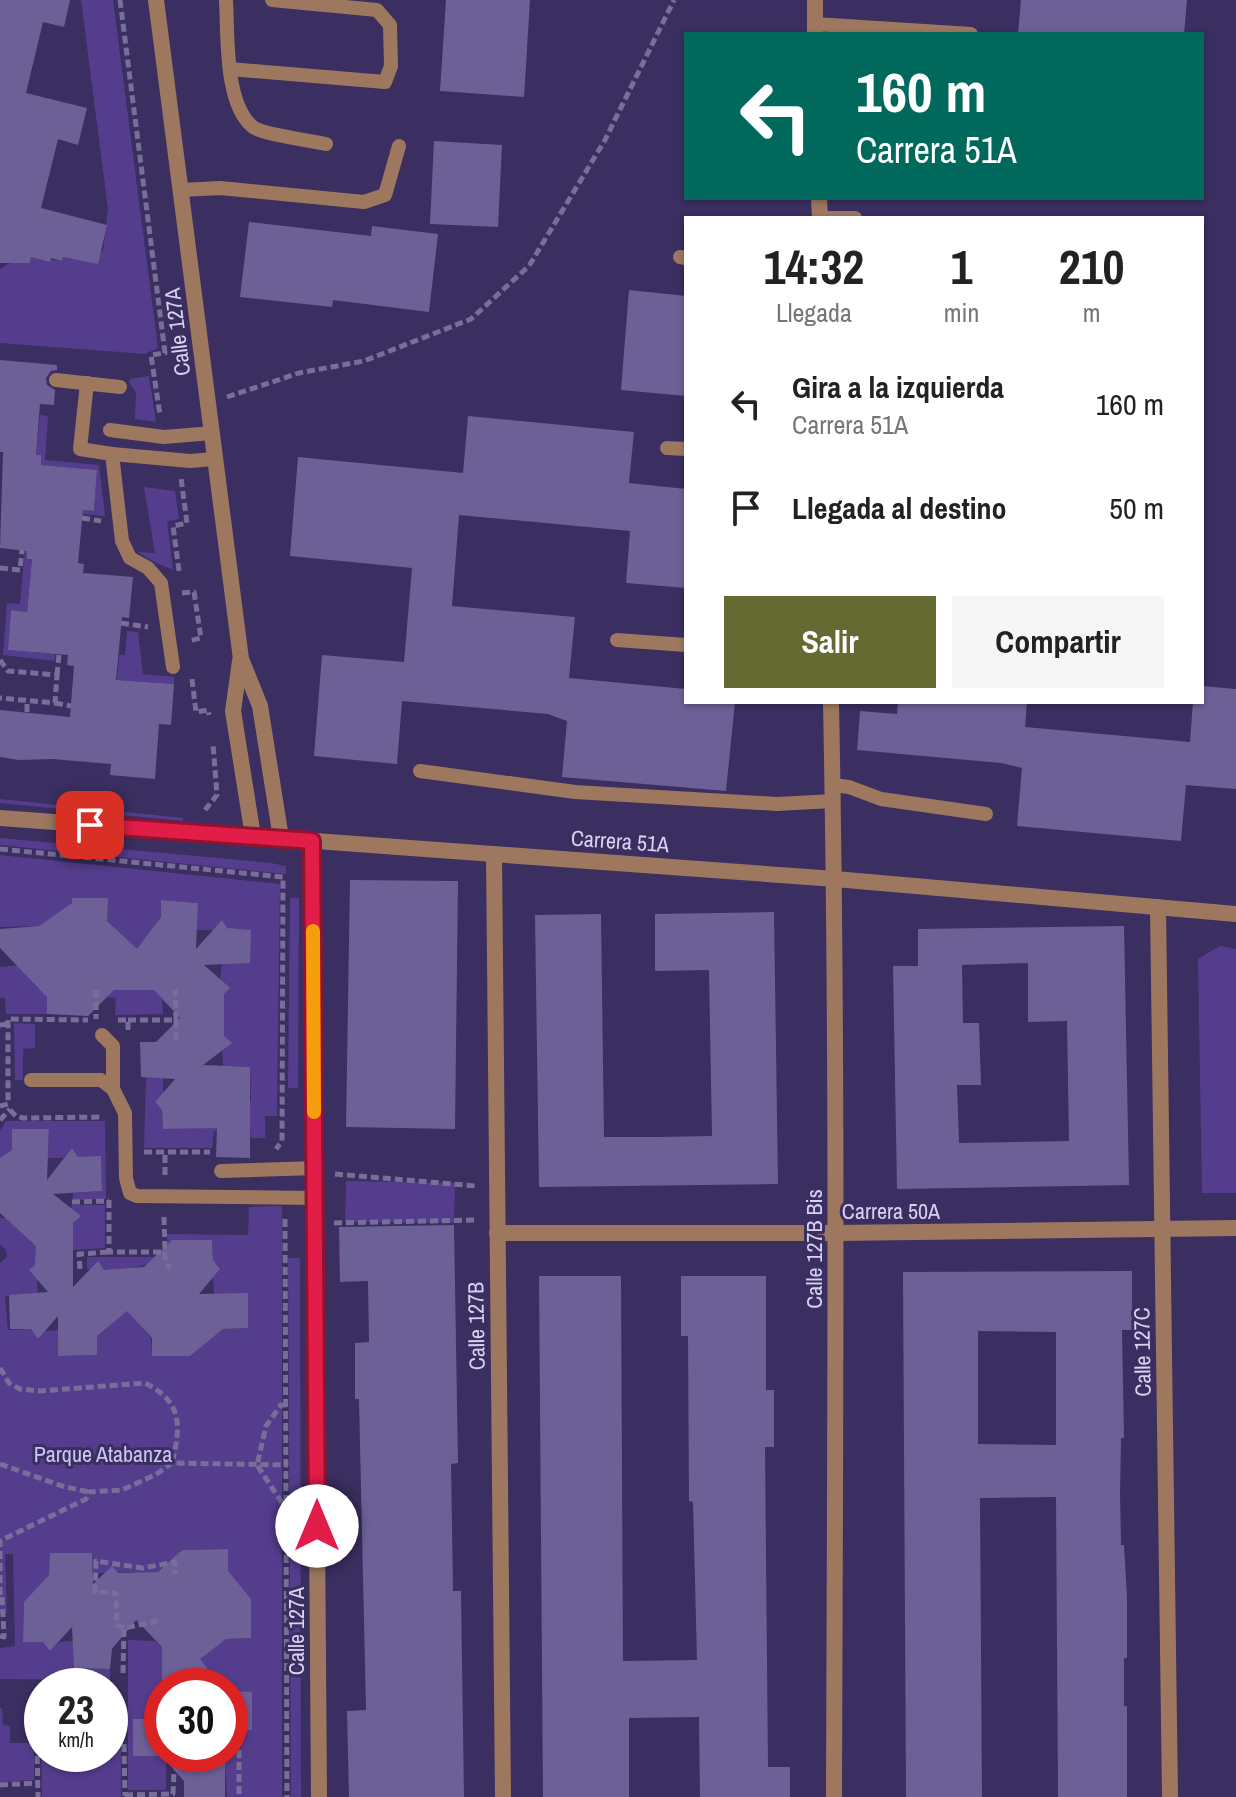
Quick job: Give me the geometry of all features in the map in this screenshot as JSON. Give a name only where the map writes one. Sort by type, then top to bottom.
[{"type":"street","name":"Calle 127A","points":[[156,0],[241,659],[260,706],[281,838]]},
{"type":"street","points":[[815,0],[815,29]]},
{"type":"street","name":"Calle 127A","points":[[241,659],[233,711],[253,836]]},
{"type":"street","name":"Calle 127B Bis","points":[[831,704],[836,1233],[834,1797]]},
{"type":"street","name":"Carrera 51A","points":[[0,818],[835,879],[1236,914]]},
{"type":"street","name":"Calle 127A","points":[[312,841],[319,1797]]},
{"type":"street","name":"Calle 127B","points":[[494,854],[503,1797]]},
{"type":"street","name":"Calle 127C","points":[[1158,907],[1170,1797]]},
{"type":"street","name":"Carrera 50A","points":[[497,1226],[836,1233],[1236,1228]]},
{"type":"lane","points":[[226,0],[230,69],[244,116],[254,129],[326,144]]},
{"type":"lane","points":[[230,69],[385,82],[391,66],[390,25],[377,10],[272,0]]},
{"type":"lane","points":[[815,29],[909,32]]},
{"type":"lane","points":[[182,190],[220,188],[364,202],[385,195],[399,146]]},
{"type":"lane","points":[[56,380],[120,387]]},
{"type":"lane","points":[[87,383],[80,449],[179,460],[214,459]]},
{"type":"lane","points":[[110,430],[164,437],[212,433]]},
{"type":"lane","points":[[667,448],[684,449]]},
{"type":"lane","points":[[112,454],[124,516],[117,541],[130,558],[148,568],[161,583],[164,634],[173,667]]},
{"type":"lane","points":[[617,640],[684,645]]},
{"type":"lane","points":[[420,771],[575,792],[777,804],[849,787],[881,799],[986,814]]},
{"type":"lane","points":[[102,1035],[113,1046],[113,1089]]},
{"type":"lane","points":[[31,1080],[101,1080],[113,1089],[125,1113],[126,1178],[130,1193],[137,1196],[315,1198]]},
{"type":"lane","points":[[221,1171],[291,1170],[315,1163]]},
{"type":"path","points":[[120,0],[165,353],[151,355],[160,416],[174,414],[176,436]]},
{"type":"path","points":[[208,403],[299,373],[364,361],[471,319],[529,266],[605,140],[674,0]]},
{"type":"path","points":[[179,460],[187,523],[173,526],[182,594],[194,592],[201,638],[187,641],[189,655]]},
{"type":"path","points":[[0,568],[20,570],[22,550]]},
{"type":"path","points":[[55,703],[59,655]]},
{"type":"path","points":[[0,660],[8,671],[57,675]]},
{"type":"path","points":[[191,669],[196,712],[208,710],[210,725]]},
{"type":"path","points":[[0,698],[71,706]]},
{"type":"path","points":[[27,701],[27,712]]},
{"type":"path","points":[[198,814],[217,795],[212,739]]},
{"type":"path","points":[[0,849],[283,877],[281,1138],[275,1152],[291,1152],[291,1170]]},
{"type":"path","points":[[175,989],[176,1042]]},
{"type":"path","points":[[96,990],[96,1020]]},
{"type":"path","points":[[128,1020],[176,1020]]},
{"type":"path","points":[[0,1025],[8,1024]]},
{"type":"path","points":[[0,1120],[9,1107],[16,1116],[23,1118],[109,1117]]},
{"type":"path","points":[[281,1138],[299,1137],[315,1163],[336,1175],[497,1188]]},
{"type":"path","points":[[109,1187],[109,1252]]},
{"type":"path","points":[[287,1797],[285,1215],[293,1208],[291,1197]]},
{"type":"path","points":[[72,1202],[109,1201]]},
{"type":"path","points":[[285,1221],[497,1226]]},
{"type":"path","points":[[80,1269],[79,1254],[109,1252],[165,1252],[165,1262],[170,1268]]},
{"type":"path","points":[[0,1368],[9,1383],[20,1389],[40,1391],[145,1383],[157,1389],[175,1410],[178,1420],[172,1463]]},
{"type":"path","points":[[286,1405],[281,1405],[266,1426],[257,1465],[287,1510]]},
{"type":"path","points":[[0,1464],[89,1492],[122,1490],[155,1475],[172,1463],[317,1465]]},
{"type":"path","points":[[0,1636],[4,1637],[0,1541],[86,1499],[89,1492]]},
{"type":"path","points":[[155,1616],[155,1622],[124,1628],[117,1625],[116,1593],[95,1592],[96,1561],[143,1568],[175,1562],[175,1574]]},
{"type":"path","points":[[123,1668],[124,1628]]},
{"type":"path","points":[[38,1772],[38,1797]]},
{"type":"path","points":[[125,1772],[125,1796],[176,1796],[174,1772]]},
{"type":"path","points":[[239,1772],[239,1797]]},
{"type":"path","points":[[0,1785],[38,1783]]},
{"type":"green space","points":[[81,0],[113,0],[158,348],[145,354],[0,343],[0,269],[10,263],[30,263],[31,257],[62,261],[63,257],[71,259],[73,255],[97,264],[103,251],[108,209]]},
{"type":"green space","points":[[149,376],[156,422],[135,419],[136,393],[129,382],[130,379]]},
{"type":"green space","points":[[40,415],[48,416],[45,460],[99,465],[105,516],[83,514],[83,510],[94,511],[97,470],[41,465],[41,456],[36,455]]},
{"type":"green space","points":[[144,487],[175,491],[179,519],[167,521],[173,569],[137,552],[155,553]]},
{"type":"green space","points":[[25,551],[27,558],[32,559],[27,612],[11,610],[8,650],[55,654],[55,661],[3,655],[7,603],[20,604]]},
{"type":"green space","points":[[127,631],[138,632],[143,674],[174,677],[174,684],[117,680],[119,655],[125,655]]},
{"type":"green space","points":[[0,799],[183,818],[183,821],[0,803]]},
{"type":"green space","points":[[0,838],[271,863],[286,866],[286,874],[0,845]]},
{"type":"green space","points":[[0,855],[280,884],[277,1116],[265,1116],[265,1138],[251,1138],[250,1132],[214,1131],[212,1148],[144,1148],[146,1077],[163,1078],[163,1093],[155,1102],[162,1110],[163,1129],[198,1128],[229,1101],[251,1101],[250,1067],[223,1066],[220,979],[222,964],[250,962],[250,930],[197,930],[198,903],[161,900],[161,917],[136,953],[107,921],[70,927],[49,919],[39,926],[0,927]]},
{"type":"green space","points":[[290,898],[299,898],[298,1088],[288,1088]]},
{"type":"green space","points":[[1220,946],[1236,949],[1236,1193],[1202,1193],[1198,959]]},
{"type":"green space","points":[[21,965],[47,997],[47,1014],[6,1014],[5,998],[0,998],[0,967]]},
{"type":"green space","points":[[114,990],[154,990],[162,999],[163,1014],[115,1015],[116,998],[107,997]]},
{"type":"green space","points":[[14,1023],[35,1024],[35,1048],[23,1049],[23,1080],[15,1080]]},
{"type":"green space","points":[[6,1121],[105,1121],[106,1199],[73,1200],[73,1193],[102,1191],[101,1157],[78,1157],[72,1148],[64,1158],[48,1158],[49,1129],[12,1129],[12,1150],[3,1156],[0,1182],[0,1131]]},
{"type":"green space","points":[[346,1181],[455,1183],[454,1223],[345,1222]]},
{"type":"green space","points":[[72,1205],[105,1205],[105,1248],[73,1250],[72,1224],[80,1216],[71,1209]]},
{"type":"green space","name":"Parque Atabanza","points":[[282,1206],[282,1797],[227,1797],[226,1772],[248,1772],[252,1693],[248,1693],[248,1668],[200,1668],[199,1639],[213,1639],[219,1644],[226,1639],[251,1638],[251,1598],[228,1598],[227,1549],[180,1550],[180,1574],[170,1574],[164,1567],[157,1572],[93,1573],[92,1553],[51,1554],[49,1575],[43,1582],[51,1588],[50,1605],[24,1605],[23,1642],[43,1642],[51,1650],[59,1642],[73,1641],[74,1668],[24,1668],[24,1679],[0,1679],[0,1648],[15,1646],[13,1554],[5,1554],[7,1613],[0,1613],[0,1263],[7,1257],[6,1250],[0,1245],[0,1218],[6,1218],[14,1225],[38,1217],[37,1263],[30,1271],[37,1279],[38,1293],[5,1296],[8,1330],[31,1329],[38,1338],[45,1331],[58,1330],[58,1356],[97,1355],[97,1336],[106,1329],[98,1320],[98,1305],[153,1305],[151,1324],[144,1330],[151,1338],[152,1356],[189,1356],[223,1329],[247,1328],[248,1294],[214,1294],[213,1277],[220,1269],[213,1260],[212,1240],[176,1240],[175,1254],[168,1254],[167,1234],[248,1235],[249,1207]]},
{"type":"green space","points":[[87,1257],[163,1257],[136,1267],[108,1270],[87,1269]]},
{"type":"green space","points":[[288,1258],[300,1258],[301,1797],[291,1797]]},
{"type":"green space","points":[[128,1640],[155,1641],[162,1647],[162,1668],[144,1668],[144,1719],[133,1719],[133,1756],[144,1756],[144,1772],[166,1772],[166,1790],[128,1790]]},
{"type":"green space","points":[[2,1708],[3,1725],[10,1726],[10,1743],[24,1743],[24,1772],[34,1772],[34,1780],[0,1782]]},
{"type":"green space","points":[[42,1772],[121,1772],[121,1797],[42,1797]]},
{"type":"building","points":[[0,0],[70,0],[64,27],[43,22],[26,93],[87,108],[78,145],[58,139],[41,208],[107,225],[98,264],[63,257],[62,261],[51,258],[50,262],[31,257],[30,263],[0,263]]},
{"type":"building","points":[[446,0],[530,0],[524,97],[440,91]]},
{"type":"building","points":[[1021,0],[1187,0],[1184,32],[1018,32]]},
{"type":"building","points":[[434,141],[502,145],[498,227],[430,224]]},
{"type":"building","points":[[249,222],[371,236],[372,226],[438,234],[429,312],[333,300],[332,307],[240,297]]},
{"type":"building","points":[[629,290],[684,296],[684,396],[621,390]]},
{"type":"building","points":[[0,360],[57,365],[57,370],[51,371],[46,378],[47,385],[55,390],[54,405],[40,404],[36,455],[41,455],[41,465],[97,470],[94,511],[83,510],[78,563],[84,564],[83,573],[133,577],[129,618],[122,617],[116,680],[174,684],[171,725],[159,724],[155,779],[110,775],[111,764],[0,757],[0,710],[70,717],[74,666],[67,665],[68,655],[8,650],[11,610],[27,612],[32,559],[27,559],[27,551],[0,548],[3,452],[0,452]]},
{"type":"building","points":[[468,416],[634,432],[629,483],[684,489],[684,588],[626,583],[630,531],[459,515],[452,606],[575,617],[569,678],[684,689],[684,704],[735,704],[726,791],[562,777],[567,721],[548,714],[402,701],[397,764],[314,756],[322,655],[404,662],[412,568],[290,556],[298,457],[463,473]]},
{"type":"building","points":[[1204,686],[1236,689],[1236,789],[1186,785],[1181,841],[1017,826],[1022,768],[1001,763],[857,750],[860,711],[897,714],[898,704],[1027,704],[1025,727],[1190,742],[1193,704],[1204,704]]},
{"type":"building","points":[[350,880],[458,881],[455,1129],[346,1127]]},
{"type":"building","points":[[72,898],[108,898],[107,921],[137,949],[161,917],[161,900],[198,903],[196,949],[222,920],[227,928],[251,930],[250,963],[204,965],[230,988],[224,994],[224,1036],[232,1043],[203,1065],[250,1067],[250,1158],[216,1157],[217,1128],[163,1129],[162,1110],[155,1102],[175,1079],[141,1077],[140,1042],[156,1042],[180,1018],[154,990],[114,990],[88,1016],[47,1014],[47,997],[0,948],[0,929],[39,926],[72,903]]},
{"type":"building","points":[[774,912],[778,1184],[539,1187],[535,915],[601,914],[604,1137],[657,1137],[712,1136],[709,970],[655,971],[655,914]]},
{"type":"building","points":[[1124,926],[1129,1185],[897,1189],[893,966],[918,966],[918,929]],"holes":[[[1028,963],[1028,1022],[1067,1021],[1069,1141],[959,1143],[957,1085],[981,1085],[979,1023],[963,1023],[962,965]]]},
{"type":"building","points":[[12,1129],[49,1129],[47,1180],[72,1148],[78,1157],[101,1156],[102,1191],[53,1194],[81,1216],[73,1223],[73,1287],[98,1261],[104,1270],[144,1267],[172,1240],[212,1240],[213,1260],[220,1269],[199,1294],[248,1293],[248,1328],[223,1329],[190,1356],[152,1356],[152,1338],[127,1311],[97,1336],[97,1355],[58,1356],[58,1316],[38,1339],[31,1329],[10,1329],[9,1295],[48,1292],[29,1270],[35,1265],[36,1246],[0,1213],[0,1158],[12,1150]]},
{"type":"building","points":[[454,1225],[458,1463],[451,1464],[453,1591],[461,1591],[464,1797],[349,1797],[347,1711],[366,1710],[355,1343],[369,1342],[368,1281],[340,1282],[339,1227]]},
{"type":"building","points":[[1132,1271],[1132,1330],[1122,1330],[1124,1438],[1121,1438],[1120,1494],[1121,1545],[1124,1545],[1127,1597],[1124,1706],[1127,1706],[1127,1797],[1058,1797],[1056,1497],[980,1498],[982,1797],[906,1797],[903,1272]],"holes":[[[978,1331],[1056,1332],[1056,1445],[978,1444]]]},
{"type":"building","points":[[539,1276],[621,1276],[623,1661],[697,1660],[693,1502],[689,1501],[688,1336],[681,1336],[681,1276],[766,1276],[766,1390],[774,1390],[774,1447],[765,1447],[768,1767],[790,1767],[790,1797],[700,1797],[699,1717],[629,1718],[629,1797],[543,1797]]},
{"type":"building","points":[[228,1549],[228,1571],[251,1599],[251,1638],[226,1639],[200,1659],[207,1668],[162,1668],[162,1647],[136,1620],[112,1649],[110,1668],[74,1668],[72,1627],[50,1651],[43,1642],[23,1642],[24,1602],[49,1575],[50,1553],[92,1553],[93,1584],[112,1566],[118,1573],[158,1572],[182,1550]]},
{"type":"building","points":[[248,1692],[252,1692],[252,1730],[248,1731]]},
{"type":"building","points":[[133,1719],[144,1719],[144,1756],[133,1756]]},
{"type":"building","points":[[176,1772],[225,1772],[225,1797],[184,1797],[184,1781]]},
{"type":"slow traffic","points":[[313,931],[314,1112]]},
{"type":"route","points":[[90,825],[312,841],[317,1526]]}]
